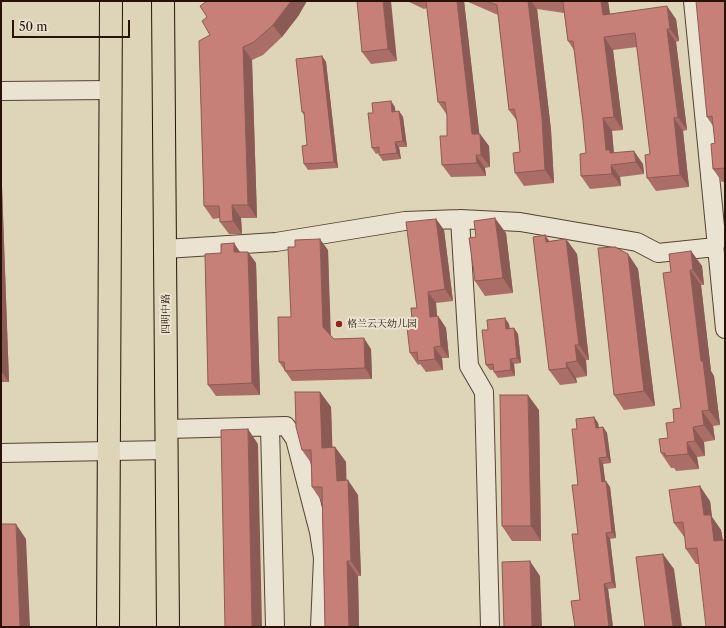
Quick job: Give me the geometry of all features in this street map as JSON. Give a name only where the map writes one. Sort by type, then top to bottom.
[{"type":"main road","points":[[108,627],[111,1]]},
{"type":"main road","name":"四明中路","points":[[163,1],[168,627]]},
{"type":"street","points":[[693,1],[721,247],[725,329]]},
{"type":"street","points":[[1,91],[110,90]]},
{"type":"street","points":[[460,219],[469,366],[484,392],[490,627]]},
{"type":"street","points":[[165,248],[276,242],[405,221],[460,219],[520,222],[637,242],[658,253],[721,247]]},
{"type":"street","points":[[1,454],[109,451],[167,440],[286,426],[295,439],[319,532],[322,558],[320,627]]},
{"type":"street","points":[[270,427],[275,627]]},
{"type":"building","points":[[207,1],[291,1],[273,25],[254,42],[243,47],[248,205],[232,205],[233,221],[220,222],[219,206],[204,206],[199,41],[210,35],[202,21],[207,17],[200,6]]},
{"type":"building","points":[[357,1],[383,1],[388,49],[362,52]]},
{"type":"building","points":[[426,1],[457,1],[472,134],[480,134],[481,155],[476,155],[477,163],[442,165],[440,136],[447,136],[447,116],[445,102],[438,102]]},
{"type":"building","points":[[486,1],[528,1],[542,118],[545,170],[515,173],[513,153],[520,152],[517,121],[514,109],[509,110],[497,5]]},
{"type":"building","points":[[557,1],[601,1],[603,15],[667,6],[670,29],[667,29],[678,117],[674,118],[680,175],[647,178],[645,155],[650,154],[635,33],[604,37],[614,117],[603,118],[606,150],[610,150],[610,153],[634,151],[636,162],[611,165],[612,174],[581,176],[580,154],[586,153],[573,41],[568,41],[563,2]]},
{"type":"building","points":[[696,1],[725,1],[725,168],[713,169],[711,144],[715,143],[712,116],[707,117]]},
{"type":"building","points":[[322,56],[334,162],[304,164],[302,146],[307,145],[304,112],[302,112],[296,59]]},
{"type":"building","points":[[391,101],[392,112],[399,111],[403,141],[395,142],[397,153],[379,155],[379,147],[372,148],[368,113],[373,113],[372,103]]},
{"type":"building","points":[[495,218],[503,278],[475,281],[469,238],[476,237],[474,221]]},
{"type":"building","points":[[436,219],[445,289],[428,292],[430,317],[438,316],[441,346],[434,347],[435,359],[418,361],[417,352],[410,353],[406,319],[412,318],[411,308],[417,308],[406,222]]},
{"type":"building","points":[[545,235],[546,242],[566,239],[579,345],[575,345],[577,361],[566,363],[567,368],[549,370],[533,237]]},
{"type":"building","points":[[320,239],[323,327],[334,339],[364,338],[365,368],[285,371],[284,362],[279,362],[278,317],[291,317],[288,247],[295,247],[295,240]]},
{"type":"building","points":[[234,243],[234,252],[248,252],[252,383],[208,385],[205,254],[221,253],[221,244]]},
{"type":"building","points":[[615,247],[628,254],[644,391],[614,395],[598,248]]},
{"type":"building","points":[[691,251],[693,270],[690,270],[701,361],[703,361],[709,410],[702,411],[704,425],[693,427],[695,441],[687,442],[688,454],[665,456],[665,453],[661,453],[659,439],[668,438],[666,423],[674,422],[673,409],[681,408],[663,273],[671,272],[669,254]]},
{"type":"building","points":[[505,318],[506,329],[514,328],[517,358],[510,359],[511,370],[494,372],[493,364],[486,365],[482,330],[488,330],[487,320]]},
{"type":"building","points":[[295,392],[320,392],[322,448],[335,447],[337,481],[348,480],[351,561],[347,561],[349,627],[325,627],[322,487],[312,487],[311,450],[302,450],[296,427]]},
{"type":"building","points":[[500,395],[528,395],[531,526],[502,526]]},
{"type":"building","points":[[594,417],[596,428],[603,427],[607,457],[599,458],[602,482],[606,481],[612,532],[606,533],[612,582],[604,584],[609,627],[575,627],[571,601],[580,600],[572,534],[578,534],[572,485],[578,485],[572,429],[577,429],[576,419]]},
{"type":"building","points":[[248,429],[252,627],[225,627],[221,430]]},
{"type":"building","points":[[700,486],[704,515],[711,515],[714,541],[725,540],[725,627],[706,627],[697,548],[686,549],[683,522],[674,523],[669,490]]},
{"type":"building","points":[[1,524],[16,524],[20,627],[1,627]]},
{"type":"building","points":[[663,554],[673,627],[645,627],[636,557]]},
{"type":"building","points":[[530,561],[532,627],[504,627],[502,562]]},
{"type":"place","name":"格兰云天幼儿园","points":[[339,324]]}]
